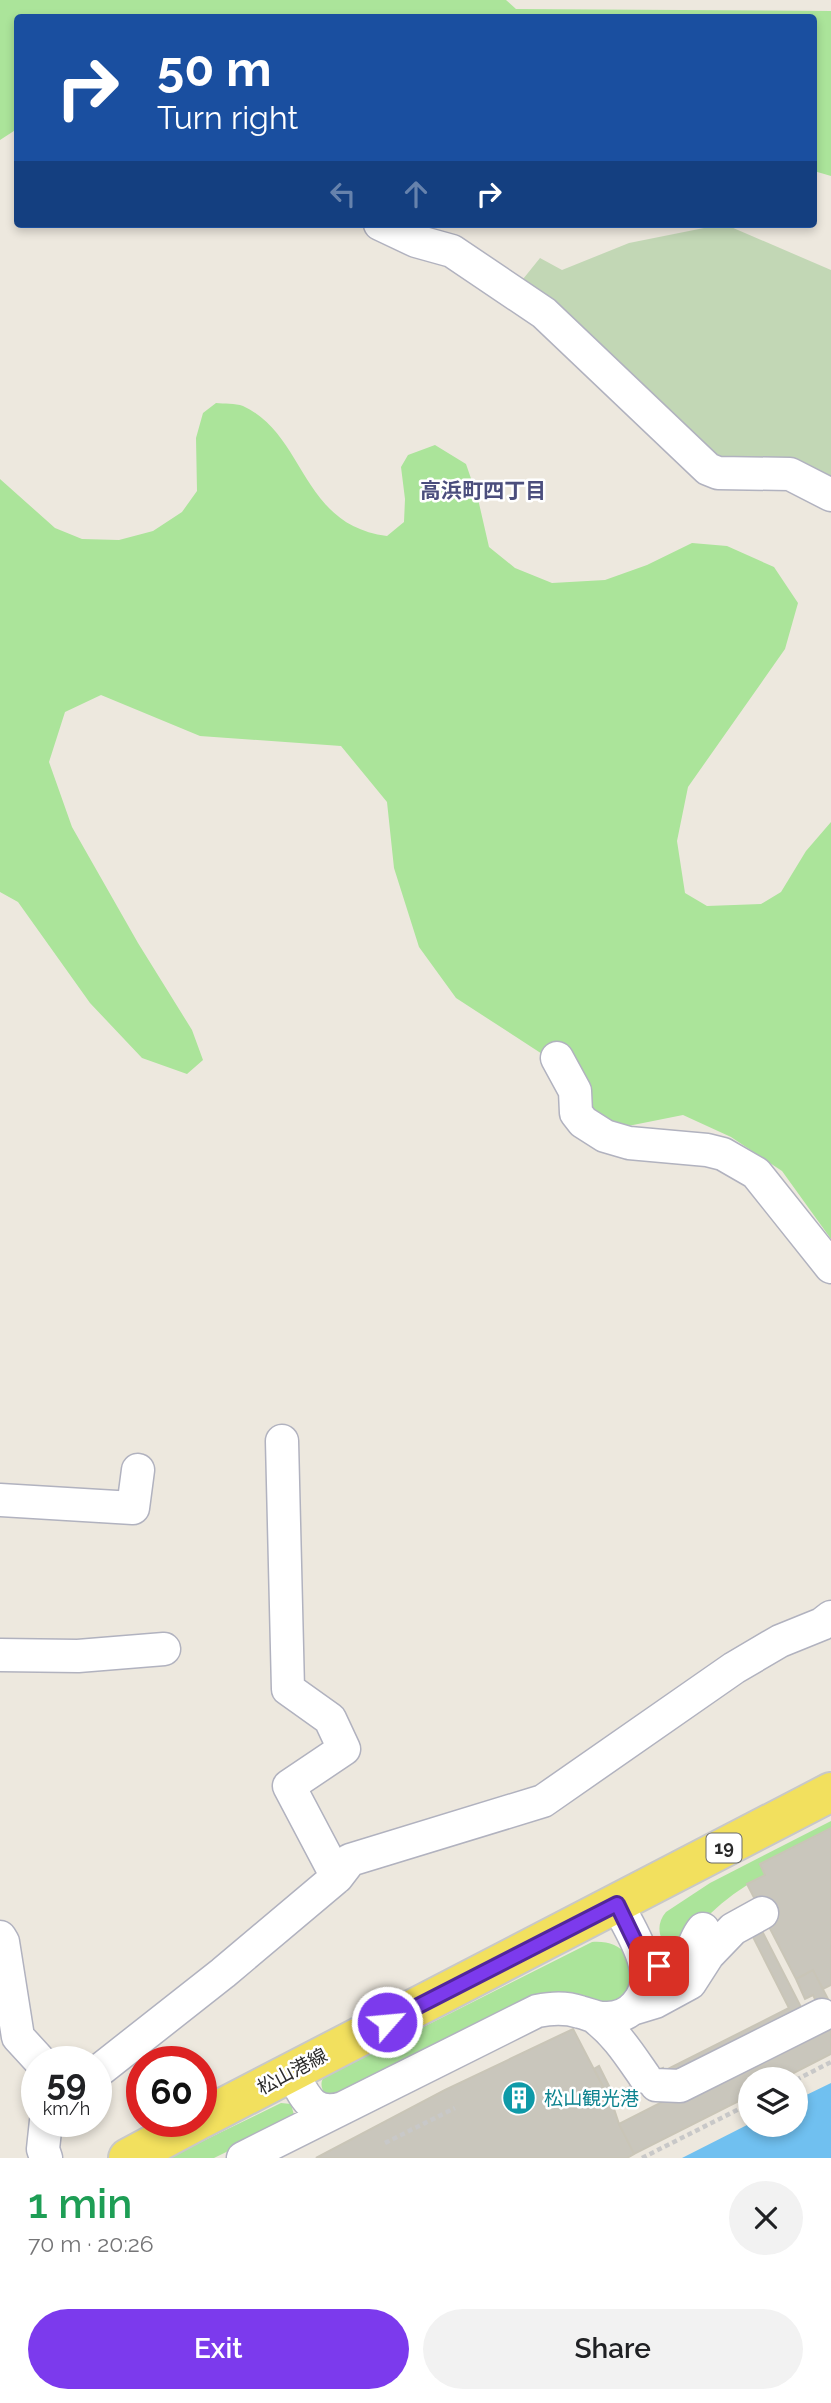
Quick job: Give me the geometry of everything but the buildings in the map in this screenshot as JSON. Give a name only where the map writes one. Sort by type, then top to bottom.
[{"type":"main road","name":"松山港線","points":[[217,2111],[831,1792]]},
{"type":"main road","name":"松山港線","points":[[128,2158],[167,2137]]},
{"type":"street","points":[[388,228],[416,241],[452,251],[544,313],[708,469],[718,474],[790,474],[831,495]]},
{"type":"street","points":[[558,1058],[575,1091],[576,1113],[583,1122],[605,1136],[629,1143],[707,1150],[723,1154],[756,1173],[831,1267]]},
{"type":"street","points":[[282,1441],[288,1689],[330,1719],[344,1749],[289,1786],[337,1877]]},
{"type":"street","points":[[0,1500],[133,1508],[138,1470]]},
{"type":"street","points":[[112,2060],[223,1973],[337,1877],[350,1860],[543,1801],[734,1668],[780,1641],[822,1624],[831,1617]]},
{"type":"street","points":[[0,1655],[78,1656],[164,1650]]},
{"type":"street","points":[[617,1904],[647,1972],[641,1999],[632,2009]]},
{"type":"street","points":[[243,2158],[528,2015],[557,2008],[593,2016],[613,2017],[655,2002],[690,1983],[708,1955],[758,1905],[707,1924],[697,1936],[692,1950],[680,1962],[665,1966],[644,1960]]},
{"type":"street","points":[[0,1937],[3,1942],[9,2034],[23,2046]]},
{"type":"street","points":[[593,2016],[616,2036],[650,2081],[680,2087],[822,2015]]},
{"type":"street","points":[[292,2071],[307,2100],[314,2107],[333,2111],[343,2108]]},
{"type":"street","points":[[44,2137],[43,2150],[46,2158]]},
{"type":"path","points":[[808,2074],[831,2062]]},
{"type":"path","points":[[385,2143],[455,2108]]},
{"type":"path","points":[[642,2158],[738,2110]]},
{"type":"green space","points":[[0,0],[506,0],[516,9],[831,11],[831,176],[817,172],[817,14],[14,14],[14,131],[0,140]]},
{"type":"green space","points":[[704,228],[733,228],[831,270],[831,491],[720,470],[515,289],[540,258],[562,270],[629,243]]},
{"type":"green space","points":[[216,403],[243,406],[264,419],[280,437],[320,498],[337,515],[358,528],[387,536],[404,522],[405,499],[401,467],[408,455],[435,445],[466,464],[478,499],[489,547],[515,568],[552,583],[605,580],[647,565],[692,543],[727,546],[774,567],[798,603],[785,649],[688,787],[677,841],[685,893],[707,906],[761,904],[781,892],[806,851],[831,822],[831,1239],[782,1171],[731,1137],[683,1115],[588,1134],[556,1063],[456,998],[419,947],[394,868],[387,802],[341,746],[200,736],[101,695],[65,712],[49,762],[72,827],[138,943],[192,1030],[203,1060],[187,1074],[142,1058],[90,1003],[18,902],[0,892],[0,479],[55,528],[82,539],[119,540],[153,531],[182,512],[197,491],[196,438],[203,413]]},
{"type":"green space","points":[[831,1821],[831,1828],[760,1864],[765,1875],[717,1908],[678,1950],[669,1950],[661,1937],[659,1927],[666,1912],[710,1883]]},
{"type":"green space","points":[[592,1942],[612,1944],[629,1956],[633,1985],[614,2006],[553,1994],[533,1996],[337,2096],[325,2094],[322,2087],[324,2077]]},
{"type":"green space","points":[[281,2103],[291,2104],[294,2115],[290,2121],[214,2158],[168,2158],[211,2137],[217,2137],[217,2134]]},
{"type":"water","points":[[831,2083],[831,2158],[682,2158],[738,2130],[738,2137],[808,2137],[808,2094]]},
{"type":"place","name":"松山観光港","points":[[519,2098]]},
{"type":"district","name":"高浜町四丁目","points":[[483,491]]},
{"type":"route","points":[[387,2022],[617,1904],[644,1960],[659,1966]]}]
